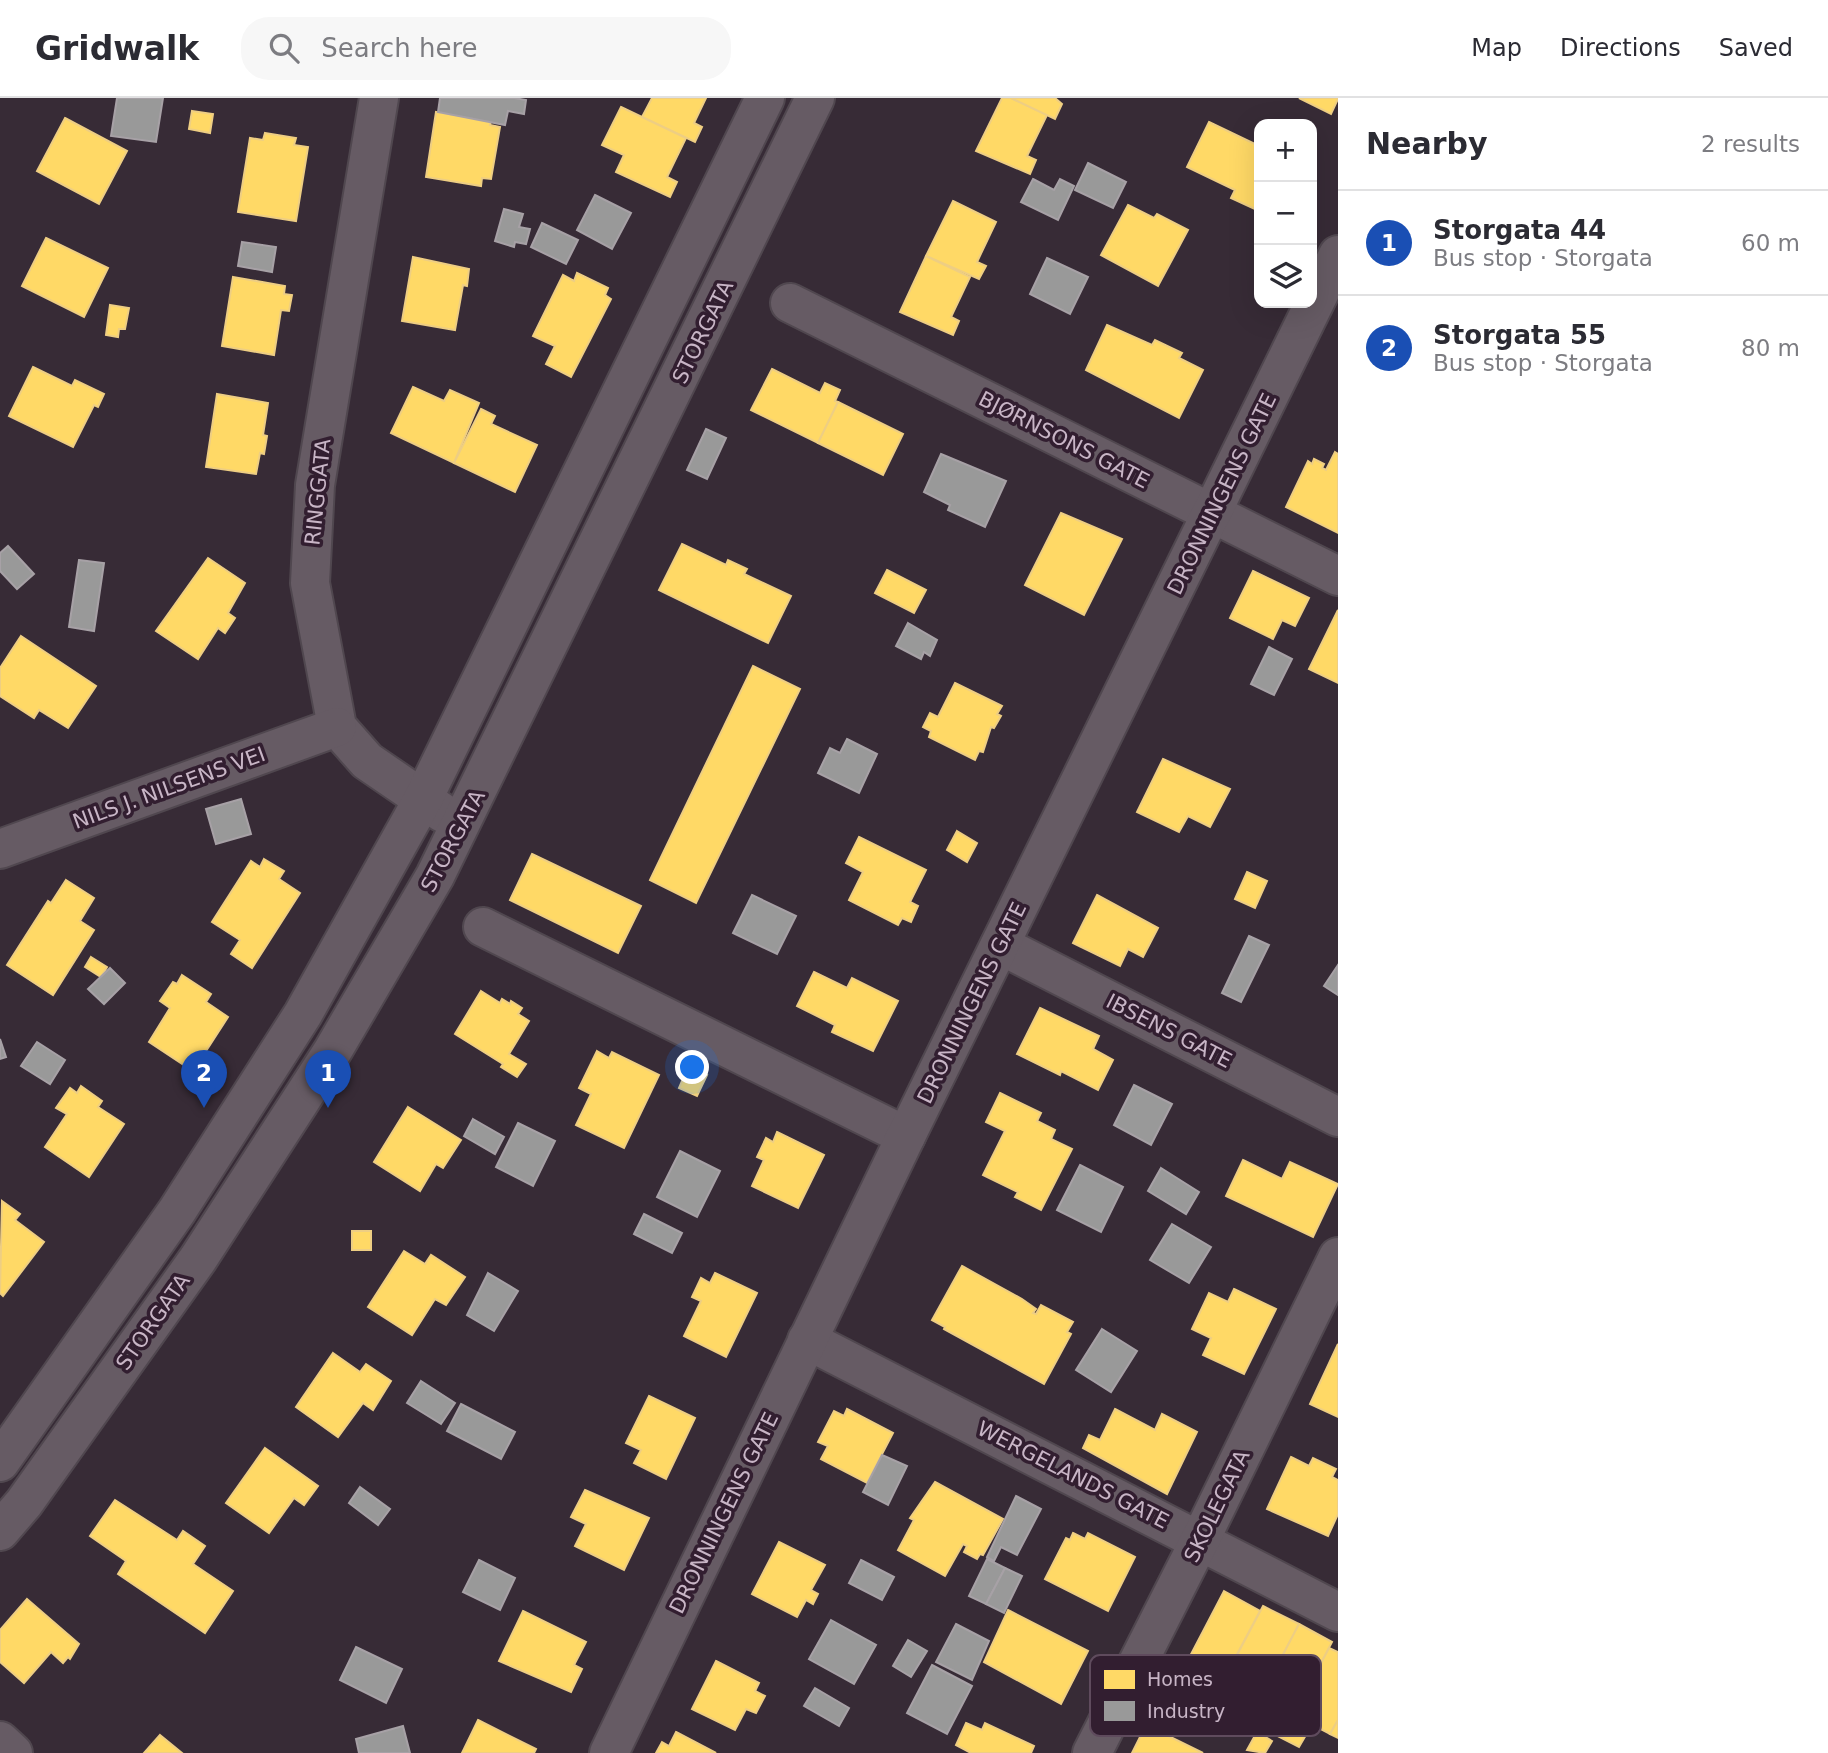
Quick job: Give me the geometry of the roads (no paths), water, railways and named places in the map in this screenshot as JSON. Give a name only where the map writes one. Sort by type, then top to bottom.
[{"type":"street","name":"RINGGATA","points":[[337,727],[310,583],[315,485],[379,98]]},
{"type":"street","points":[[0,1462],[177,1211],[296,1025],[422,801],[765,98]]},
{"type":"street","name":"STORGATA","points":[[0,1531],[24,1503],[198,1259],[332,1052],[463,824],[815,98]]},
{"type":"street","name":"DRONNINGENS GATE","points":[[609,1753],[906,1136],[1338,255]]},
{"type":"street","name":"BJØRNSONS GATE","points":[[790,303],[1338,576]]},
{"type":"street","points":[[337,727],[367,761],[422,801],[463,824]]},
{"type":"street","name":"NILS J. NILSENS VEI","points":[[0,849],[337,727]]},
{"type":"street","points":[[483,927],[906,1136]]},
{"type":"street","name":"IBSENS GATE","points":[[1000,945],[1338,1117]]},
{"type":"street","name":"SKOLEGATA","points":[[1142,1655],[1338,1256]]},
{"type":"street","name":"WERGELANDS GATE","points":[[807,1340],[1338,1612]]},
{"type":"street","name":"SKOLEGATA","points":[[1092,1753],[1101,1736]]},
{"type":"street","points":[[0,1741],[13,1753]]},
{"type":"place","name":"Storgata 55","points":[[204,1108]]},
{"type":"place","name":"Storgata 44","points":[[328,1108]]}]
